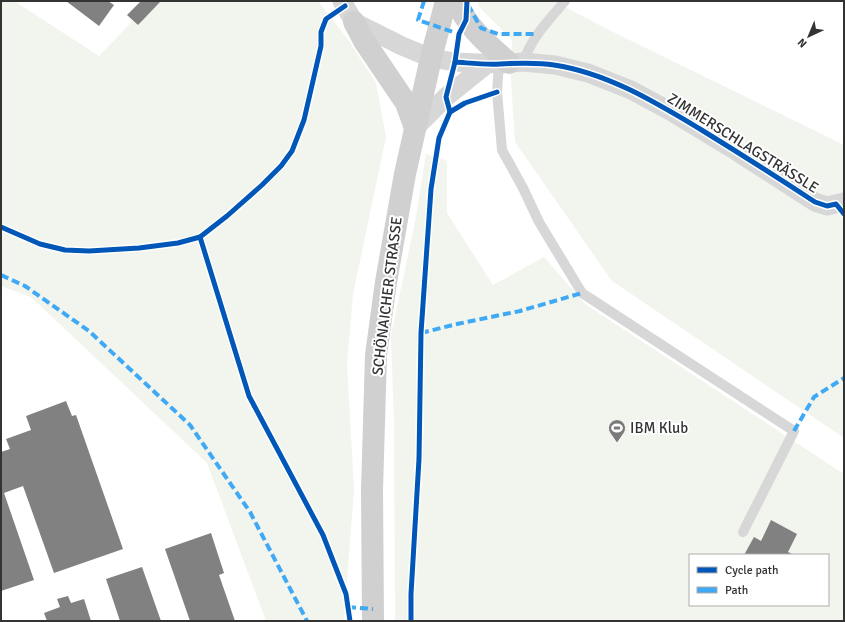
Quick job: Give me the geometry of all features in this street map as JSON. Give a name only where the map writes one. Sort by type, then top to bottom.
[{"type":"main road","name":"SCHÖNAICHER STRASSE","points":[[373,621],[372,490],[376,355],[394,230],[415,128],[446,1]]},
{"type":"main road","points":[[457,1],[466,20],[505,63]]},
{"type":"main road","points":[[354,22],[371,53],[406,103],[415,128]]},
{"type":"street","points":[[342,1],[354,22]]},
{"type":"street","name":"ZIMMERSCHLAGSTRÄSSLE","points":[[354,22],[402,46],[431,58],[455,62],[555,65],[588,73],[631,90],[670,111],[736,151],[815,202],[827,206],[841,207]]},
{"type":"street","points":[[415,128],[446,97],[505,63]]},
{"type":"lane","points":[[565,1],[536,34],[529,47],[505,63],[497,92],[502,150],[539,222],[582,293],[794,431],[743,532]]},
{"type":"shaded area","points":[[1,1],[14,1],[99,56],[152,1],[318,1],[349,41],[376,83],[386,137],[353,294],[347,365],[354,489],[344,621],[266,621],[207,463],[31,297],[1,286]]},
{"type":"shaded area","points":[[478,1],[554,1],[609,30],[844,145],[844,438],[612,281],[515,142],[511,80],[512,40],[479,7]]},
{"type":"shaded area","name":"IBM Klub","points":[[426,154],[447,161],[447,213],[493,285],[544,257],[585,304],[844,474],[844,621],[395,621],[394,426],[391,335],[415,222]]},
{"type":"building","points":[[66,1],[108,1],[114,5],[99,26]]},
{"type":"building","points":[[141,1],[161,1],[138,25],[127,15]]},
{"type":"building","points":[[66,401],[72,416],[76,415],[123,549],[54,573],[23,486],[4,493],[34,580],[1,591],[1,452],[10,449],[6,439],[31,430],[26,416]]},
{"type":"building","points":[[771,520],[797,534],[788,552],[792,554],[745,554],[754,537],[761,541]]},
{"type":"building","points":[[211,533],[224,573],[219,575],[235,621],[190,621],[165,549]]},
{"type":"building","points":[[142,567],[161,621],[120,621],[106,579]]},
{"type":"building","points":[[68,596],[71,603],[84,599],[91,621],[47,621],[44,613],[60,607],[57,599]]},
{"type":"marked path","points":[[424,1],[418,20],[459,34]]},
{"type":"marked path","points":[[468,5],[481,28],[498,34],[536,34]]},
{"type":"marked path","points":[[1,275],[25,286],[89,331],[190,425],[250,512],[307,621]]},
{"type":"marked path","points":[[421,333],[520,311],[582,293]]},
{"type":"marked path","points":[[794,431],[814,397],[844,378]]},
{"type":"marked path","points":[[348,607],[373,609]]},
{"type":"cycle path","points":[[411,621],[411,594],[419,459],[421,333],[431,189],[439,138],[450,112],[446,97],[455,62],[459,34],[466,20],[467,1]]},
{"type":"cycle path","points":[[1,227],[40,244],[65,250],[89,251],[139,248],[178,243],[200,237],[227,216],[262,185],[281,166],[292,151],[304,120],[321,46],[321,32],[326,19],[345,6]]},
{"type":"cycle path","points":[[455,62],[489,64],[547,64],[574,69],[612,82],[648,99],[683,119],[815,202],[827,206],[836,204],[844,214]]},
{"type":"cycle path","points":[[450,112],[465,103],[497,92]]},
{"type":"cycle path","points":[[200,237],[249,396],[323,535],[346,594],[350,621]]},
{"type":"place","name":"IBM Klub","points":[[617,443]]}]
